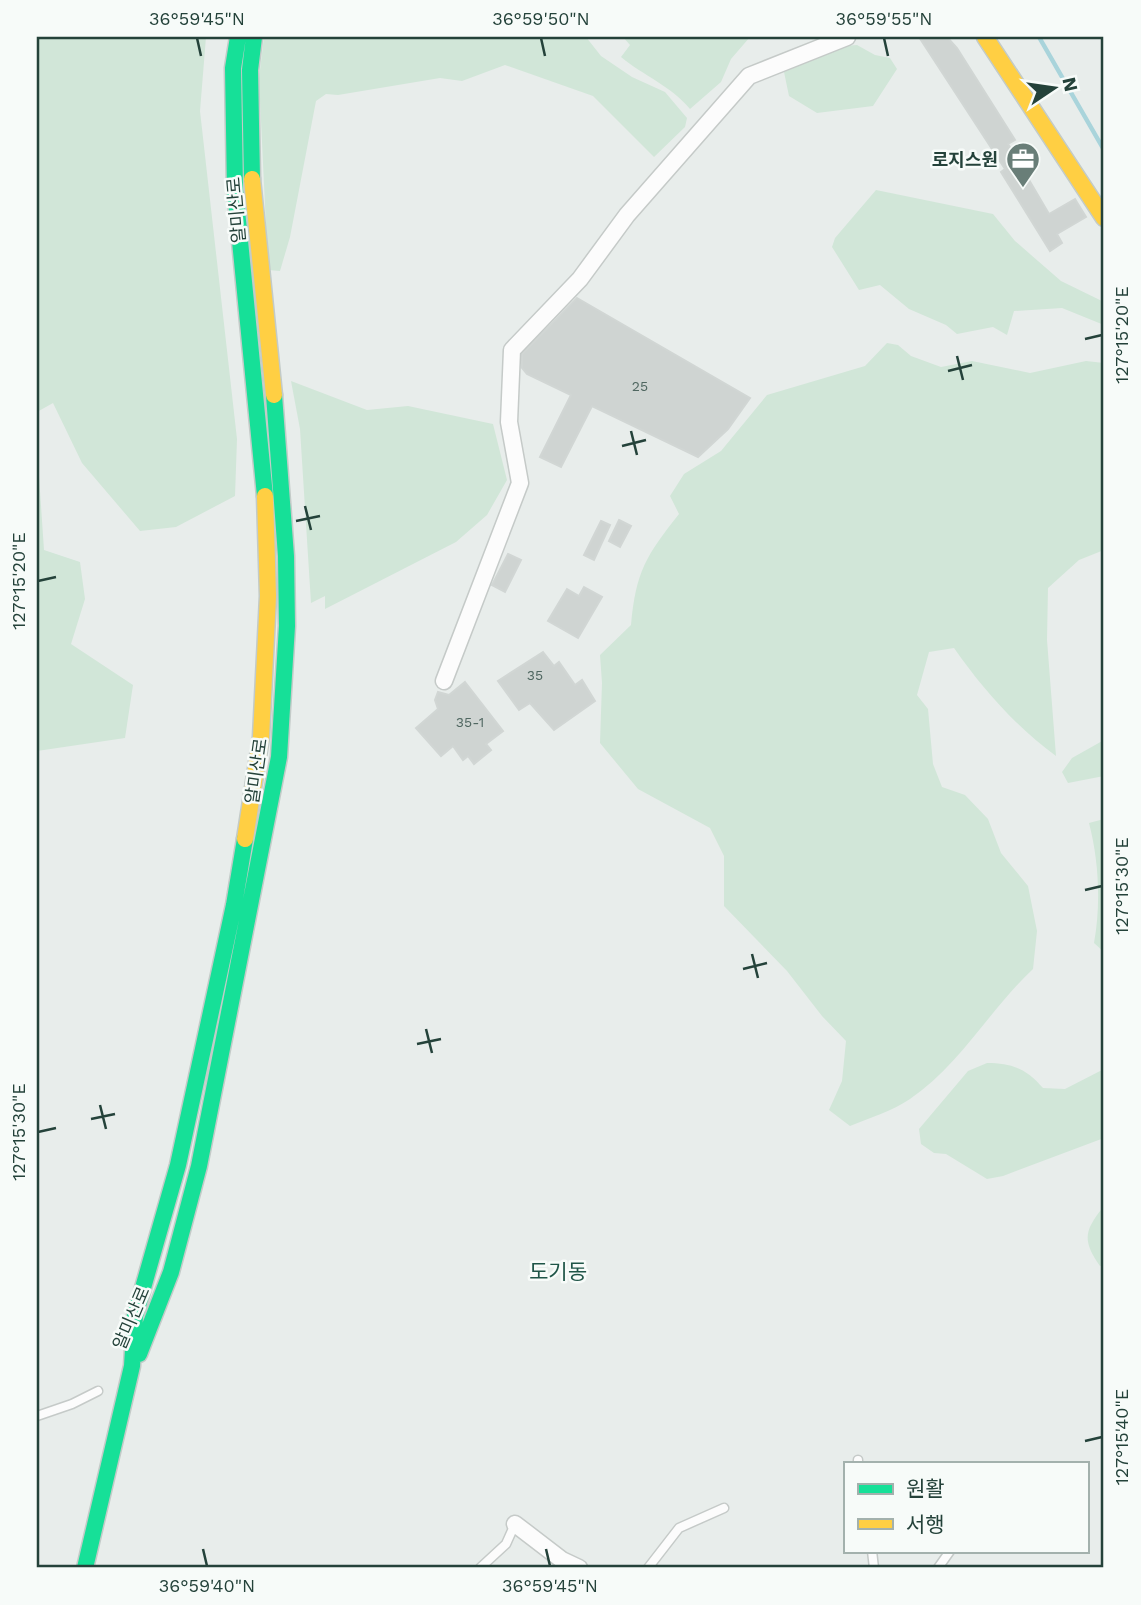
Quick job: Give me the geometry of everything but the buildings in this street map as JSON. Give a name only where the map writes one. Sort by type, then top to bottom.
[{"type":"main road","name":"알미산로","points":[[132,1366],[135,1316],[178,1165],[234,905],[261,737],[268,596],[264,468],[235,190],[233,68],[238,37]]},
{"type":"main road","name":"알미산로","points":[[132,1366],[144,1344],[171,1272],[199,1166],[256,887],[279,757],[287,626],[286,556],[278,437],[250,155],[250,70],[254,37]]},
{"type":"main road","points":[[985,37],[1104,218]]},
{"type":"main road","points":[[85,1568],[132,1366]]},
{"type":"street","points":[[444,681],[520,483],[509,422],[512,350],[580,279],[627,215],[749,76],[845,37]]},
{"type":"street","points":[[516,1524],[562,1560],[579,1568]]},
{"type":"lane","points":[[37,1416],[72,1404],[98,1391]]},
{"type":"lane","points":[[648,1568],[679,1528],[723,1508]]},
{"type":"lane","points":[[480,1568],[506,1544],[516,1524]]},
{"type":"lane","points":[[938,1568],[949,1552]]},
{"type":"green space","points":[[37,37],[206,37],[200,111],[237,439],[235,496],[176,527],[140,531],[82,463],[53,403],[37,412]]},
{"type":"green space","points":[[264,37],[586,37],[601,56],[632,77],[665,92],[687,118],[685,127],[654,157],[593,96],[505,65],[462,81],[440,78],[338,95],[326,94],[316,101],[290,237],[280,271],[268,270],[259,78]]},
{"type":"green space","points":[[623,37],[750,37],[731,59],[721,82],[690,109],[674,94],[621,57],[630,45]]},
{"type":"green space","points":[[857,45],[875,55],[890,58],[897,69],[873,106],[817,113],[789,96],[784,72],[844,46]]},
{"type":"green space","points":[[876,190],[993,214],[1015,241],[1061,281],[1104,302],[1104,325],[1062,308],[1014,311],[1007,335],[993,327],[957,334],[946,325],[909,309],[880,285],[859,290],[832,247],[835,238]]},
{"type":"green space","points":[[887,343],[898,345],[911,356],[941,367],[972,361],[1030,373],[1086,361],[1104,363],[1104,550],[1079,560],[1048,588],[1047,640],[1056,756],[1027,733],[1000,706],[954,648],[929,652],[917,695],[928,709],[933,764],[942,787],[965,795],[988,819],[1001,853],[1028,886],[1037,931],[1033,969],[960,1053],[928,1085],[896,1107],[850,1126],[829,1110],[842,1081],[846,1041],[822,1016],[787,971],[724,906],[724,856],[710,828],[638,789],[600,743],[600,655],[631,625],[636,591],[644,565],[679,514],[670,496],[684,474],[721,451],[767,395],[865,366]]},
{"type":"green space","points":[[291,381],[367,410],[408,406],[493,424],[507,480],[487,515],[456,542],[325,609],[325,596],[311,603],[300,429]]},
{"type":"green space","points":[[37,447],[44,550],[80,562],[85,599],[71,644],[133,685],[125,738],[37,751]]},
{"type":"green space","points":[[1104,740],[1104,776],[1068,783],[1062,772],[1072,758]]},
{"type":"green space","points":[[1104,819],[1104,952],[1094,943],[1098,883],[1089,823]]},
{"type":"green space","points":[[987,1063],[1018,1068],[1043,1088],[1065,1089],[1104,1069],[1104,1138],[1003,1176],[987,1179],[946,1154],[934,1153],[921,1144],[919,1129],[968,1071]]},
{"type":"green space","points":[[1104,1206],[1104,1265],[1100,1266],[1090,1249],[1088,1236],[1092,1222]]},
{"type":"waterway","points":[[1039,37],[1104,150]]},
{"type":"traffic: fast","points":[[238,37],[233,68],[235,190],[265,496]]},
{"type":"traffic: fast","points":[[252,179],[250,70],[254,37]]},
{"type":"traffic: fast","points":[[139,1354],[171,1272],[199,1166],[279,757],[287,626],[286,556],[274,395]]},
{"type":"traffic: fast","points":[[85,1568],[132,1366],[135,1316],[178,1165],[234,905],[245,839]]},
{"type":"traffic: slow","points":[[985,37],[1104,218]]},
{"type":"traffic: slow","points":[[252,179],[274,395]]},
{"type":"traffic: slow","points":[[245,839],[261,737],[268,596],[265,496]]},
{"type":"place","name":"로지스원","points":[[1023,189]]},
{"type":"district","name":"도기동","points":[[558,1271]]}]
